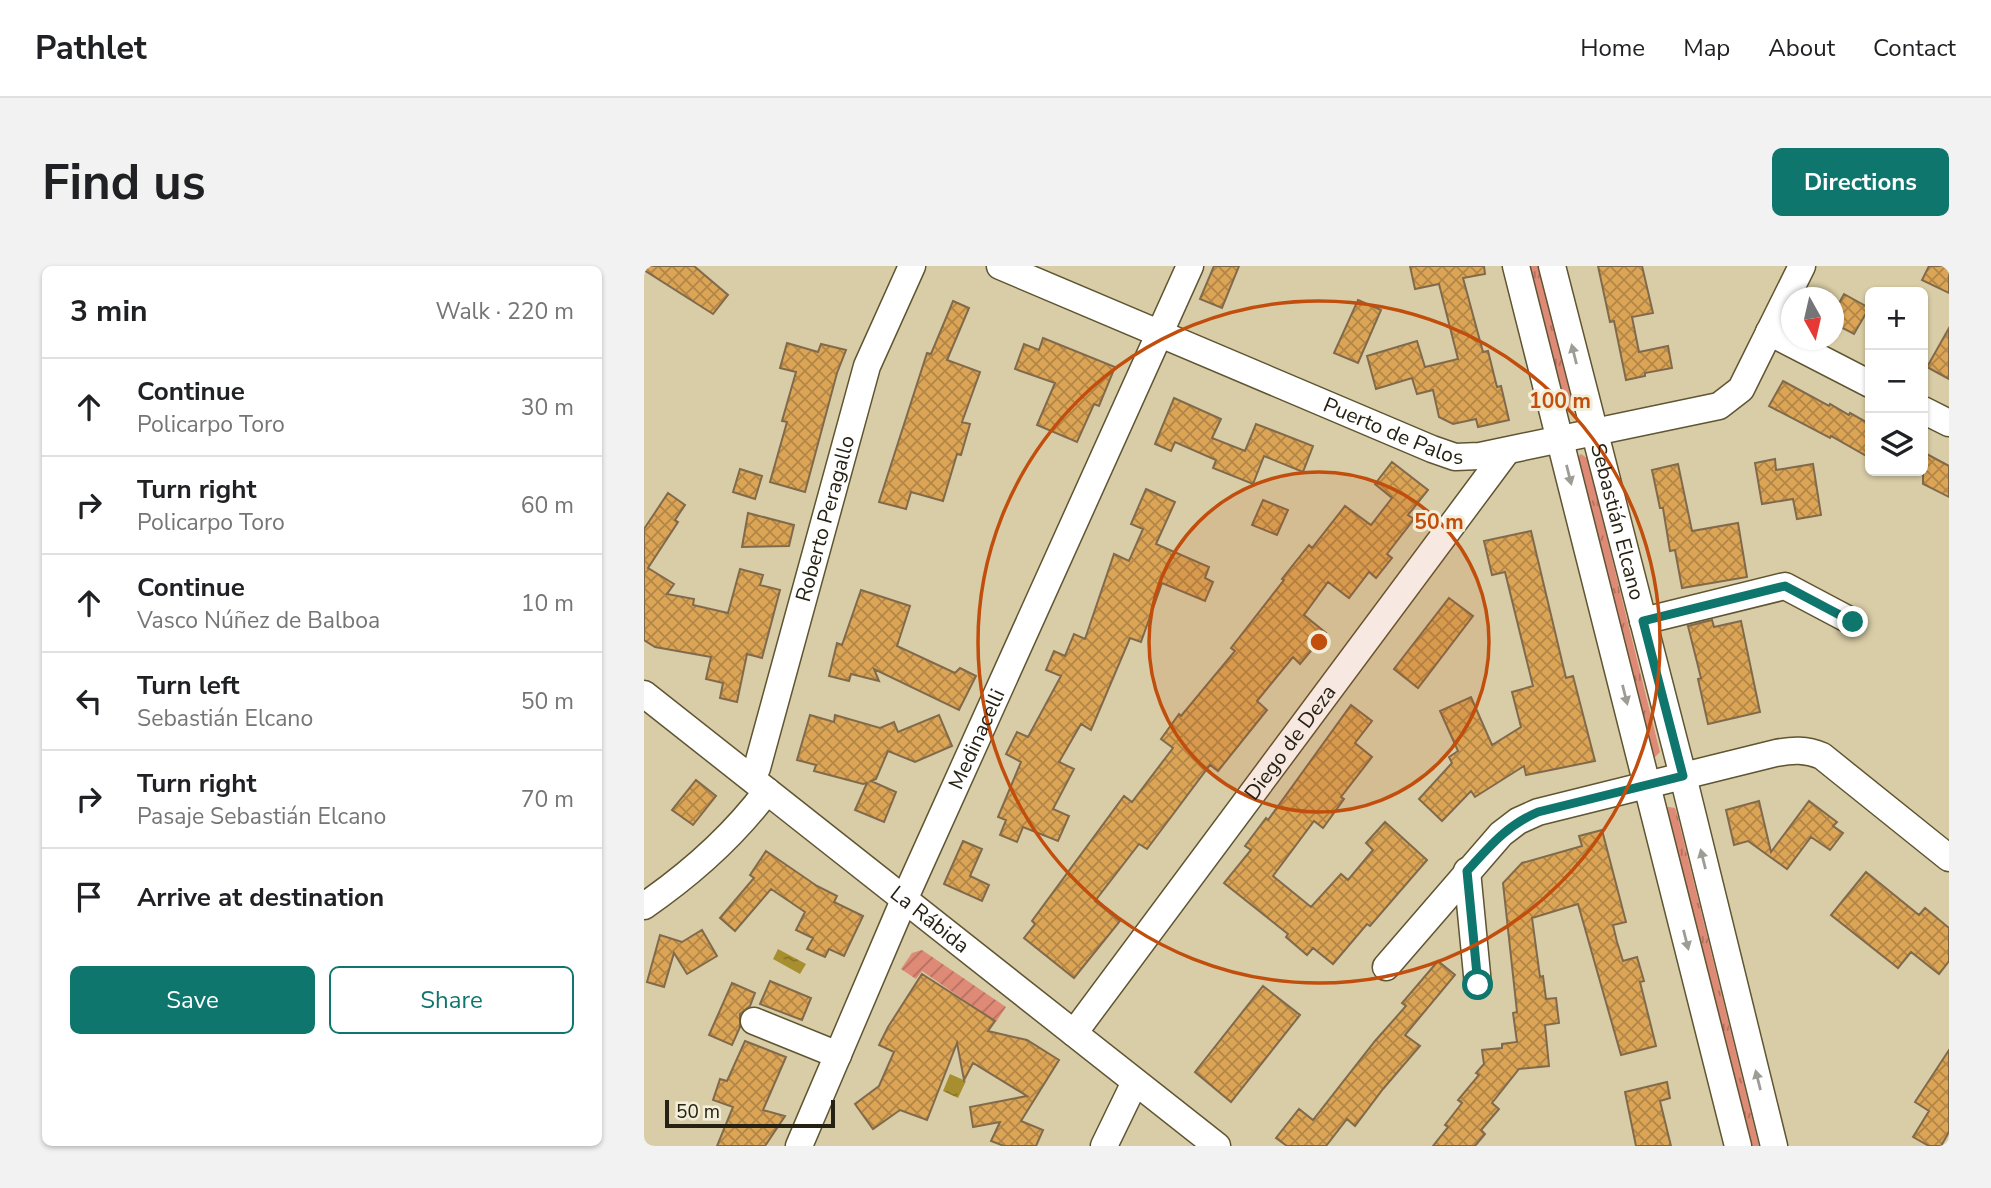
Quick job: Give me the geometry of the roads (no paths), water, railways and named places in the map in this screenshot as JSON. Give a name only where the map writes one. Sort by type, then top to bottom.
[{"type":"street","name":"Roberto Peragallo","points":[[644,906],[667,890],[727,835],[759,784],[757,768],[867,366],[912,266]]},
{"type":"street","name":"Puerto de Palos","points":[[1000,266],[1432,450],[1455,457],[1507,451],[1719,406],[1741,389],[1802,266]]},
{"type":"street","name":"Medinacelli","points":[[799,1146],[904,900],[1190,266]]},
{"type":"street","name":"Sebastián Elcano","points":[[1516,266],[1738,1146]]},
{"type":"street","name":"Sebastián Elcano","points":[[1552,266],[1683,776],[1774,1146]]},
{"type":"street","points":[[1769,332],[1865,381]]},
{"type":"street","points":[[1928,412],[1949,423]]},
{"type":"street","name":"Diego de Deza","points":[[1074,1033],[1507,451]]},
{"type":"street","points":[[1643,621],[1785,586],[1853,622]]},
{"type":"street","name":"La Rábida","points":[[644,694],[1217,1146]]},
{"type":"street","points":[[1386,967],[1467,871],[1501,834],[1518,821],[1538,812],[1776,753],[1795,750],[1813,752],[1829,761],[1949,856]]},
{"type":"street","points":[[1467,871],[1478,985]]},
{"type":"street","points":[[754,1021],[838,1055]]},
{"type":"street","points":[[1104,1146],[1135,1082]]},
{"type":"water","points":[[778,949],[806,964],[800,974],[773,959]]},
{"type":"water","points":[[950,1074],[966,1081],[958,1098],[943,1091]]}]
